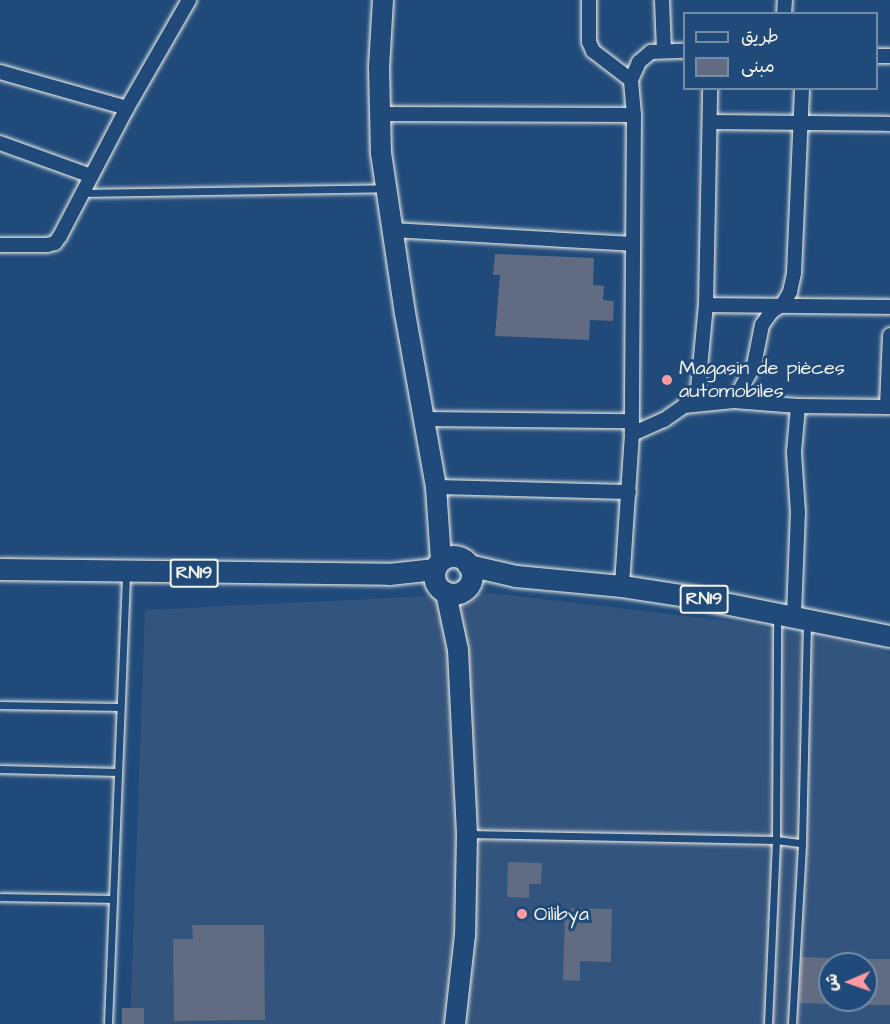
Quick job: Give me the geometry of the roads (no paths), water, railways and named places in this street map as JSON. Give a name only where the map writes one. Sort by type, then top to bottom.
[{"type":"main road","points":[[383,0],[379,114],[385,188],[451,576],[458,650],[467,834],[465,935],[459,1018]]},
{"type":"main road","name":"RN19","points":[[0,569],[516,576],[622,586],[792,615],[890,636]]},
{"type":"street","points":[[589,0],[589,42],[593,51],[631,80]]},
{"type":"street","points":[[662,0],[664,50]]},
{"type":"street","points":[[0,245],[55,243],[186,1]]},
{"type":"street","points":[[622,586],[632,428],[634,115],[631,80],[639,62],[651,52],[683,51]]},
{"type":"street","points":[[0,72],[128,108]]},
{"type":"street","points":[[424,419],[632,428],[664,420],[684,406],[698,389],[706,305],[710,90]]},
{"type":"street","points":[[734,401],[754,365],[762,325],[771,312],[783,304],[790,292],[794,273],[802,90]]},
{"type":"street","points":[[379,114],[634,115]]},
{"type":"street","points":[[710,122],[890,124]]},
{"type":"street","points":[[0,143],[91,176]]},
{"type":"street","points":[[392,230],[633,244]]},
{"type":"street","points":[[706,305],[783,304],[890,307]]},
{"type":"street","points":[[684,406],[734,401],[798,406],[889,407],[890,335]]},
{"type":"street","points":[[792,615],[798,513],[794,452],[798,406]]},
{"type":"street","points":[[436,487],[629,492]]},
{"type":"lane","points":[[81,193],[385,188]]},
{"type":"lane","points":[[108,1024],[126,571]]},
{"type":"lane","points":[[768,1024],[776,840],[792,615]]},
{"type":"lane","points":[[792,615],[802,843],[792,1024]]},
{"type":"lane","points":[[0,705],[120,707]]},
{"type":"lane","points":[[0,769],[118,772]]},
{"type":"lane","points":[[467,834],[776,840],[802,843]]},
{"type":"lane","points":[[0,897],[113,899]]},
{"type":"place","name":"Magasin de pièces automobiles","points":[[667,380]]},
{"type":"place","name":"Oilibya","points":[[522,914]]}]
